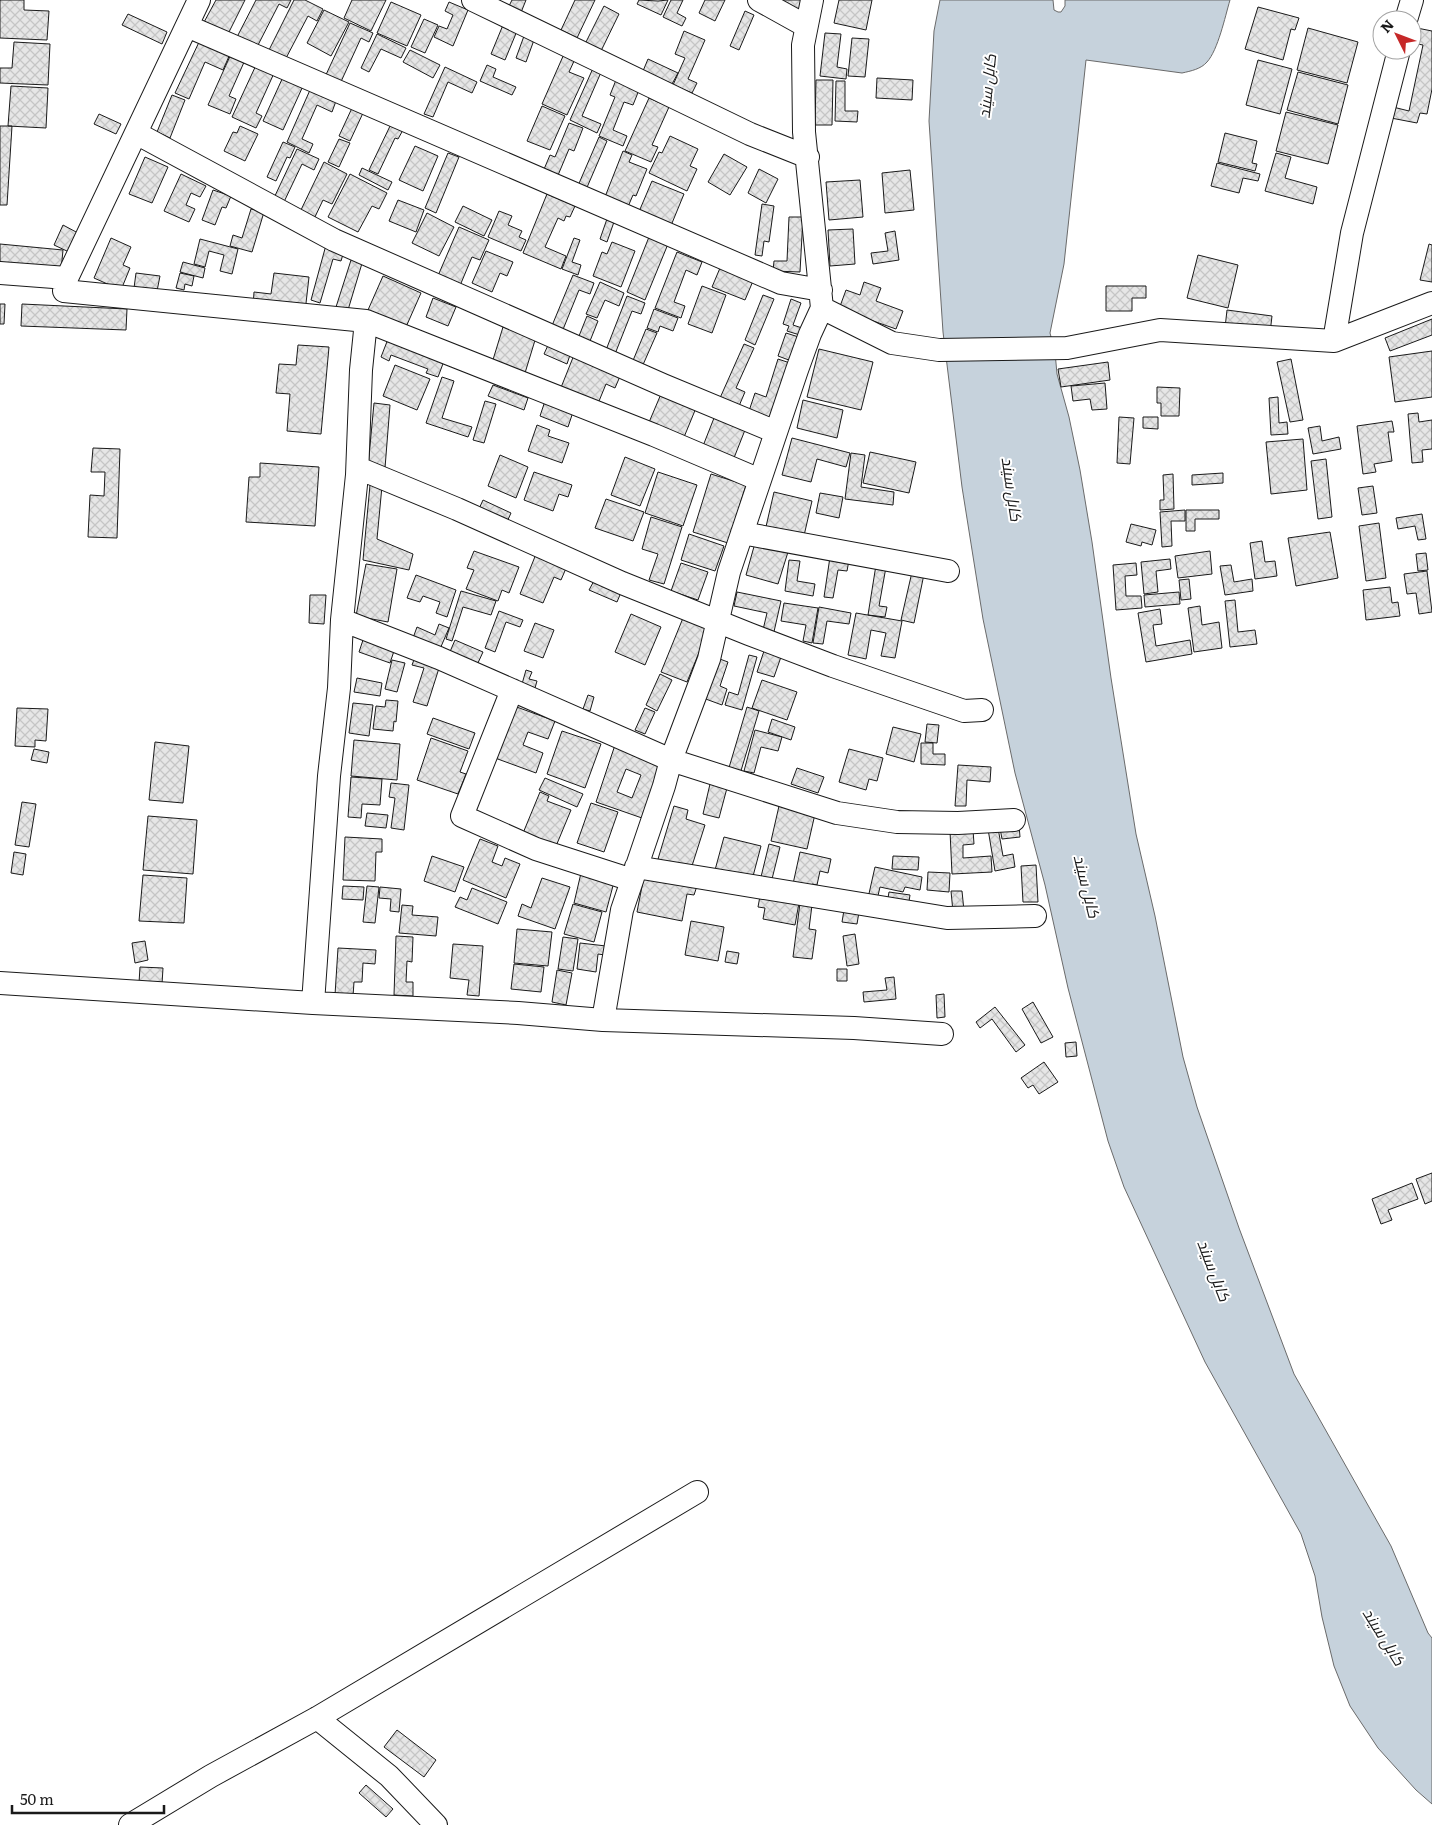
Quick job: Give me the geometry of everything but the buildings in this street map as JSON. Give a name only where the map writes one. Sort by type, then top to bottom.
[{"type":"street","points":[[200,0],[67,278],[64,291],[366,321],[654,435],[760,480]]},
{"type":"street","points":[[473,0],[750,134],[808,157]]},
{"type":"street","points":[[759,0],[806,26]]},
{"type":"street","points":[[603,1020],[622,910],[671,760],[709,659],[729,572],[822,299],[804,132],[802,45],[812,0]]},
{"type":"street","points":[[187,26],[822,299],[892,343],[939,350],[1067,348],[1160,330],[1334,341],[1432,302]]},
{"type":"street","points":[[1334,341],[1352,233],[1396,60]]},
{"type":"street","points":[[136,133],[334,240],[663,385],[776,432]]},
{"type":"street","points":[[0,273],[67,278]]},
{"type":"street","points":[[313,1003],[329,776],[339,688],[342,620],[358,468],[361,370],[366,321]]},
{"type":"street","points":[[358,468],[457,509],[622,583],[833,666],[964,711],[982,710]]},
{"type":"street","points":[[742,533],[948,571]]},
{"type":"street","points":[[342,620],[439,658],[671,760],[837,813],[897,822],[958,823],[1014,820]]},
{"type":"street","points":[[512,690],[462,816],[536,849],[634,874],[947,918],[1035,916]]},
{"type":"street","points":[[0,983],[313,1003],[518,1012],[603,1020],[844,1028],[942,1034]]},
{"type":"street","points":[[130,1825],[211,1776],[317,1718],[697,1492]]},
{"type":"street","points":[[317,1718],[389,1776],[436,1825]]},
{"type":"water","name":"کابل سيند","points":[[940,0],[1053,0],[1054,10],[1061,12],[1065,6],[1065,0],[1230,0],[1215,50],[1207,62],[1196,69],[1182,73],[1086,60],[1064,264],[1050,333],[1055,352],[1057,374],[1069,417],[1080,470],[1136,834],[1155,916],[1183,1057],[1197,1107],[1239,1228],[1294,1374],[1391,1546],[1428,1633],[1432,1638],[1432,1804],[1416,1790],[1378,1748],[1350,1706],[1334,1666],[1322,1617],[1315,1576],[1301,1534],[1205,1362],[1124,1187],[1108,1141],[1068,988],[1045,885],[1015,773],[983,619],[962,487],[943,332],[929,121],[934,31]]}]
